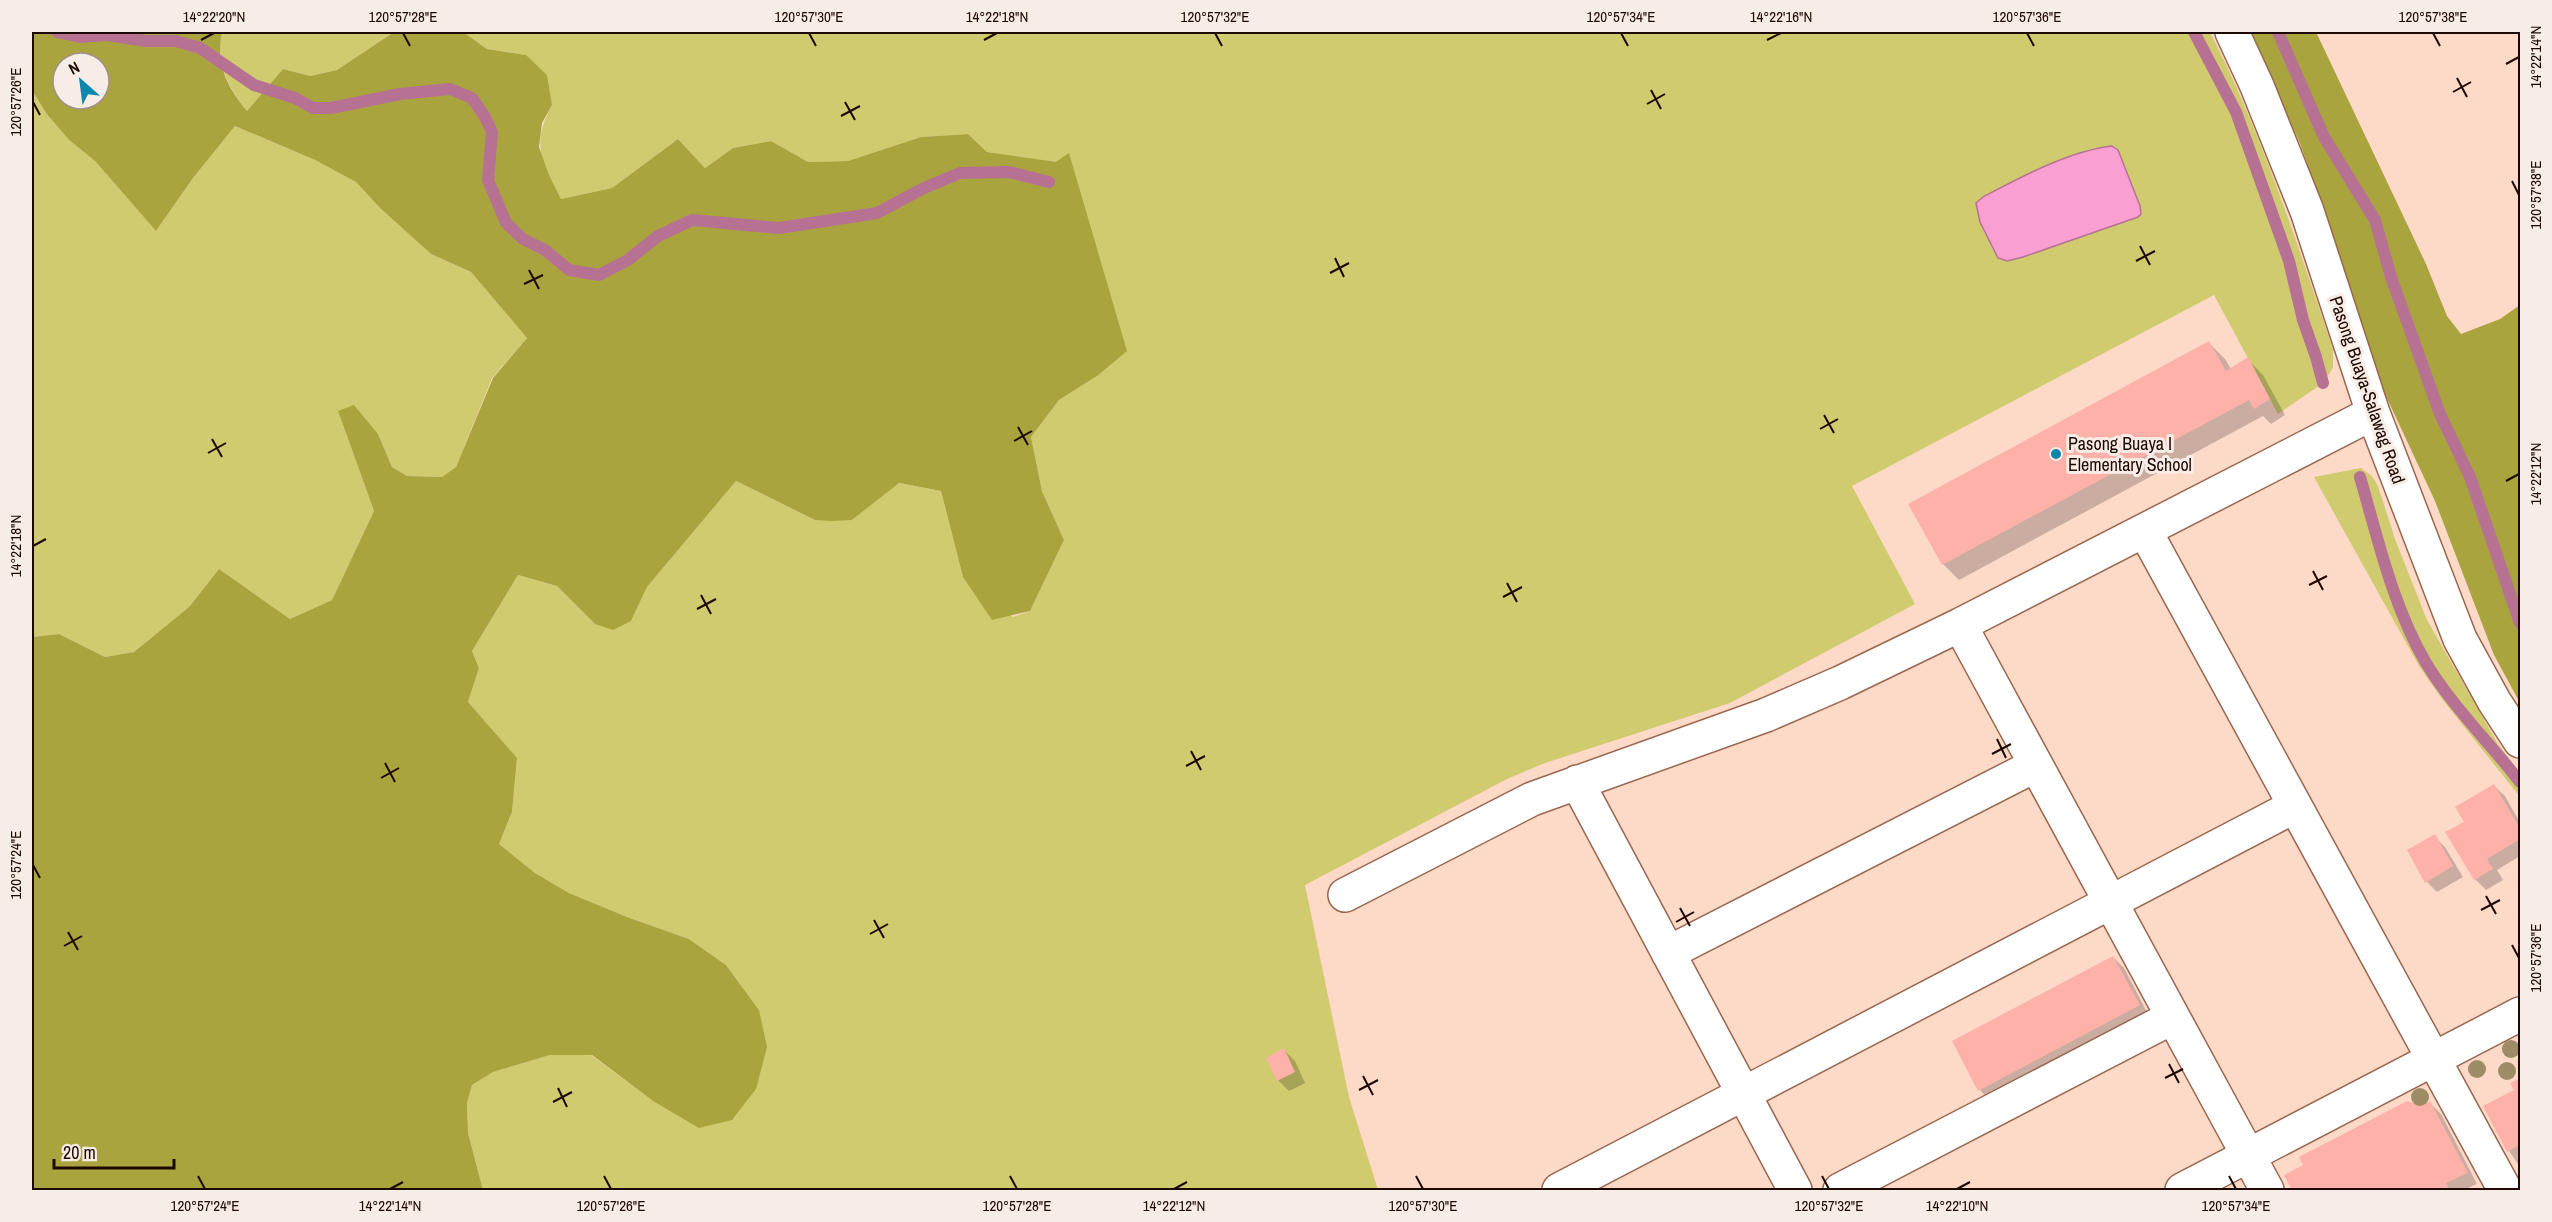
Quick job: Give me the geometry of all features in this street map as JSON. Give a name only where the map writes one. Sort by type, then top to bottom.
[{"type":"street","name":"Pasong Buaya-Salawag Road","points":[[2232,32],[2257,86],[2307,211],[2373,414],[2460,639],[2494,701],[2520,741]]},
{"type":"street","points":[[1345,895],[1532,799],[1766,715],[1960,626],[2373,414]]},
{"type":"street","points":[[2145,531],[2505,1191]]},
{"type":"street","points":[[1960,626],[2267,1191]]},
{"type":"street","points":[[1668,953],[2036,765]]},
{"type":"street","points":[[1577,782],[1795,1191]]},
{"type":"street","points":[[1559,1191],[2295,806]]},
{"type":"street","points":[[2182,1191],[2520,1014]]},
{"type":"street","points":[[1840,1191],[2173,1017]]},
{"type":"shaded area","points":[[32,32],[222,32],[220,55],[224,74],[233,92],[247,111],[283,69],[310,76],[337,70],[394,32],[463,32],[487,49],[526,55],[547,75],[552,105],[542,123],[539,147],[561,199],[612,188],[678,139],[705,168],[733,148],[771,141],[808,162],[848,161],[921,137],[968,134],[987,152],[1056,162],[1069,153],[1127,351],[1097,376],[1059,400],[1031,437],[1042,491],[1064,540],[1030,611],[992,620],[963,577],[941,491],[899,483],[852,520],[832,521],[815,520],[736,481],[647,587],[631,621],[613,630],[595,624],[557,586],[518,575],[472,651],[479,668],[468,702],[517,758],[512,812],[499,844],[535,873],[569,893],[689,939],[726,965],[759,1010],[767,1047],[756,1089],[732,1120],[699,1128],[653,1101],[592,1055],[550,1055],[493,1072],[472,1085],[467,1103],[468,1133],[483,1190],[32,1190],[32,637],[59,634],[105,657],[134,652],[189,607],[219,569],[290,619],[332,600],[374,511],[338,411],[354,405],[378,434],[392,467],[407,476],[442,477],[456,467],[493,378],[527,338],[471,272],[431,254],[380,208],[356,182],[315,160],[235,126],[193,178],[156,231],[95,161],[69,140],[46,113],[32,90]]},
{"type":"shaded area","points":[[222,32],[394,32],[337,70],[309,76],[283,69],[247,111],[229,83],[222,65]]},
{"type":"shaded area","points":[[463,32],[2210,32],[2246,109],[2292,228],[2333,349],[2333,368],[2323,383],[2278,414],[2214,295],[1852,486],[1915,604],[1730,703],[1545,763],[1507,779],[1305,885],[1349,1097],[1378,1190],[483,1190],[468,1133],[467,1103],[472,1085],[493,1072],[550,1055],[591,1055],[653,1101],[759,1010],[726,965],[689,939],[569,893],[535,873],[499,844],[512,812],[517,759],[468,702],[479,668],[472,651],[518,575],[557,586],[595,624],[631,621],[647,587],[736,481],[815,520],[852,520],[898,483],[941,491],[963,577],[1013,617],[1030,611],[1064,540],[1042,491],[1031,437],[1059,400],[1097,376],[1056,163],[987,152],[968,134],[921,137],[848,161],[808,162],[771,141],[733,148],[705,168],[678,139],[612,188],[561,199],[548,174],[540,142],[552,105],[526,55],[487,49]]},
{"type":"shaded area","points":[[2248,32],[2316,32],[2426,264],[2447,316],[2461,334],[2500,319],[2520,305],[2520,703],[2494,655],[2435,501],[2385,394],[2299,141]]},
{"type":"shaded area","points":[[32,90],[46,113],[69,140],[95,161],[156,231],[193,178],[235,126],[315,160],[356,182],[380,208],[431,254],[471,272],[527,338],[492,378],[456,467],[442,477],[407,476],[392,467],[378,434],[338,411],[374,511],[332,600],[290,619],[219,569],[189,607],[134,652],[105,657],[59,634],[32,637]]},
{"type":"shaded area","points":[[2112,146],[2118,150],[2140,206],[2141,214],[2138,217],[2023,257],[2007,261],[1998,258],[1980,222],[1976,203],[2013,181],[2062,159]]},
{"type":"shaded area","points":[[2361,468],[2372,476],[2378,486],[2395,539],[2427,620],[2498,744],[2520,773],[2520,797],[2442,699],[2419,666],[2314,477]]},
{"type":"building","points":[[2209,341],[2226,371],[2248,357],[2270,399],[2254,409],[2249,400],[1942,565],[1908,504]]},
{"type":"building","points":[[2494,784],[2520,828],[2520,839],[2487,859],[2493,869],[2474,880],[2445,832],[2464,822],[2455,807]]},
{"type":"building","points":[[2435,834],[2453,866],[2425,883],[2407,850]]},
{"type":"building","points":[[2113,956],[2140,1005],[1978,1091],[1952,1041]]},
{"type":"building","points":[[1284,1048],[1295,1072],[1277,1081],[1266,1058]]},
{"type":"building","points":[[2520,1078],[2520,1145],[2507,1152],[2483,1106],[2514,1090],[2510,1083]]},
{"type":"building","points":[[2407,1101],[2422,1106],[2430,1101],[2468,1173],[2446,1183],[2450,1190],[2292,1190],[2284,1175],[2303,1165],[2299,1157]]},
{"type":"waterway","points":[[57,32],[80,37],[107,35],[146,41],[176,41],[200,48],[254,85],[295,98],[313,108],[331,108],[400,94],[450,89],[472,98],[492,132],[488,180],[506,223],[523,239],[545,250],[569,270],[599,275],[628,260],[658,236],[692,220],[779,228],[877,213],[924,188],[960,173],[1009,172],[1049,182]]},
{"type":"waterway","points":[[2194,32],[2236,112],[2289,261],[2303,320],[2323,383]]},
{"type":"waterway","points":[[2278,32],[2324,137],[2375,220],[2391,277],[2440,414],[2470,477],[2520,623]]},
{"type":"waterway","points":[[2360,477],[2387,572],[2414,641],[2447,694],[2520,782]]},
{"type":"place","name":"Pasong Buaya I Elementary School","points":[[2056,454]]}]
